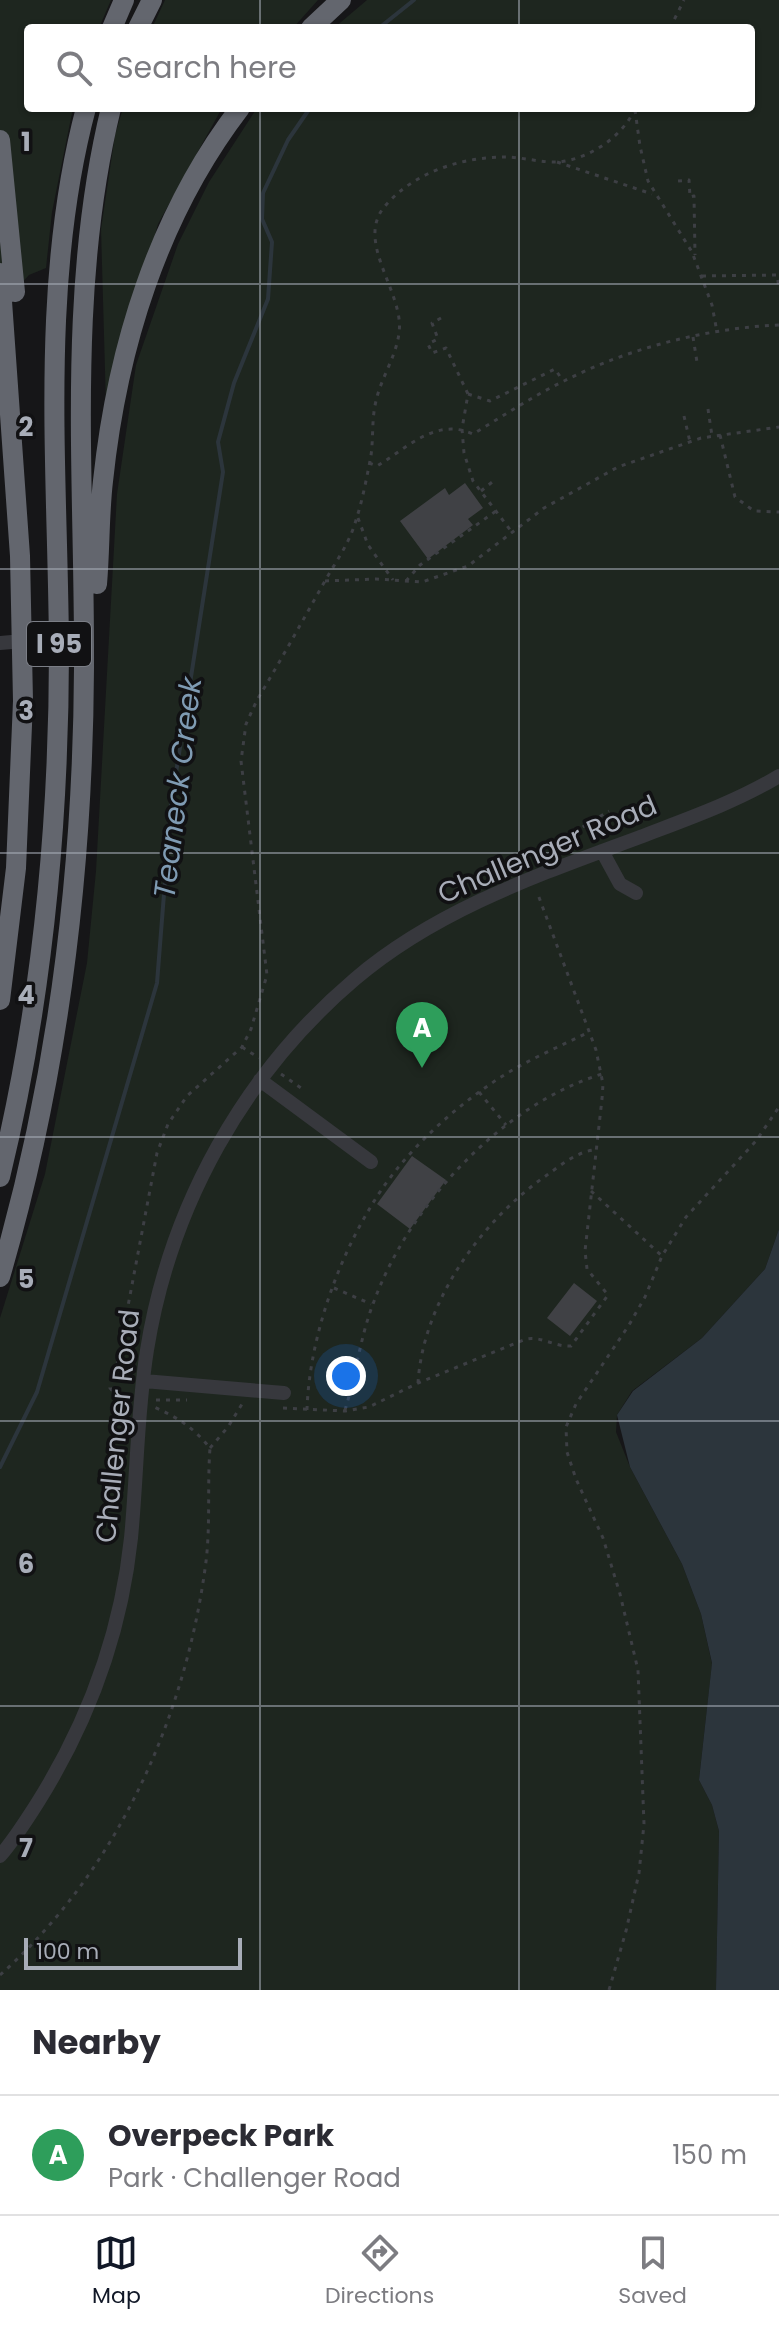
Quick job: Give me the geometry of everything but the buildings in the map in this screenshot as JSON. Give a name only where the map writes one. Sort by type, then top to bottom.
[{"type":"highway","points":[[114,24],[124,0]]},
{"type":"highway","points":[[140,24],[152,0]]},
{"type":"highway","points":[[315,24],[341,0]]},
{"type":"highway","name":"I 95","points":[[0,1177],[32,1018],[51,864],[59,686],[56,318],[64,219],[85,112]]},
{"type":"highway","name":"I 95","points":[[0,1277],[37,1130],[66,965],[80,824],[84,651],[82,302],[91,207],[110,112]]},
{"type":"highway","points":[[84,651],[97,581],[107,448],[122,366],[135,318],[158,252],[179,206],[204,161],[237,112]]},
{"type":"highway","points":[[0,140],[13,260],[24,433],[27,501],[20,556]]},
{"type":"highway","points":[[0,273],[23,641],[20,813],[0,1000]]},
{"type":"street","points":[[0,643],[23,641]]},
{"type":"street","name":"Challenger Road","points":[[0,1856],[59,1769],[83,1721],[106,1658],[119,1611],[131,1540],[148,1407],[144,1381],[146,1353],[157,1300],[166,1264],[188,1205],[238,1110],[294,1038],[324,1007],[379,960],[461,910],[726,803],[779,776]]},
{"type":"street","points":[[602,851],[620,884],[636,893]]},
{"type":"street","points":[[260,1080],[371,1162]]},
{"type":"street","points":[[144,1381],[284,1393]]},
{"type":"path","points":[[672,24],[684,0]]},
{"type":"path","points":[[557,162],[581,156],[601,146],[630,120],[633,112]]},
{"type":"path","points":[[636,112],[643,165],[654,195],[695,259],[712,305],[717,332]]},
{"type":"path","points":[[210,1448],[178,1417],[148,1407],[129,1405],[110,1388],[157,1153],[168,1124],[187,1096],[242,1047],[251,1029],[267,975],[241,742],[246,724],[352,535],[357,518],[369,463],[376,400],[399,334],[397,302],[380,264],[377,249],[377,227],[382,208],[411,183],[445,167],[505,157],[557,162],[654,195]]},
{"type":"path","points":[[678,181],[689,180],[690,197],[694,196],[695,259]]},
{"type":"path","points":[[702,276],[777,275],[779,288]]},
{"type":"path","points":[[441,318],[432,323],[438,339],[428,344],[432,353],[446,348],[468,394],[462,429],[464,453],[473,481],[511,531]]},
{"type":"path","points":[[369,463],[377,466],[429,432],[449,427],[473,434],[563,381],[609,360],[717,332],[779,325]]},
{"type":"path","points":[[693,337],[697,362]]},
{"type":"path","points":[[468,394],[490,401],[555,369],[563,381]]},
{"type":"path","points":[[708,409],[712,436]]},
{"type":"path","points":[[684,416],[690,442]]},
{"type":"path","points":[[325,581],[422,582],[468,566],[511,531],[563,496],[618,467],[712,436],[779,427]]},
{"type":"path","points":[[720,435],[735,497],[754,511],[779,512]]},
{"type":"path","points":[[481,491],[496,479]]},
{"type":"path","points":[[406,581],[420,565],[496,511]]},
{"type":"path","points":[[357,518],[368,545],[393,580]]},
{"type":"path","points":[[279,1408],[345,1411],[369,1407],[418,1383],[526,1339],[537,1337],[560,1347],[571,1346],[603,1305],[608,1295],[592,1279],[587,1269],[585,1251],[602,1074],[537,896],[539,887],[546,885],[535,856],[609,811]]},
{"type":"path","points":[[251,853],[259,851]]},
{"type":"path","points":[[253,864],[260,862]]},
{"type":"path","points":[[307,1410],[319,1328],[370,1207],[414,1151],[479,1092],[521,1065],[589,1032]]},
{"type":"path","points":[[345,1411],[372,1305],[391,1261],[416,1221],[462,1163],[506,1125],[555,1094],[602,1074]]},
{"type":"path","points":[[479,1092],[506,1125]]},
{"type":"path","points":[[609,1990],[633,1902],[644,1824],[638,1670],[603,1538],[567,1452],[566,1427],[576,1404],[629,1325],[651,1285],[662,1256],[686,1217],[756,1141],[779,1107]]},
{"type":"path","points":[[418,1383],[433,1320],[477,1241],[506,1209],[539,1180],[585,1150],[596,1149]]},
{"type":"path","points":[[591,1191],[662,1256]]},
{"type":"path","points":[[334,1288],[372,1305]]},
{"type":"path","points":[[148,1407],[156,1399],[196,1401]]},
{"type":"path","points":[[234,1404],[254,1406]]},
{"type":"path","points":[[0,1975],[56,1915],[115,1834],[162,1737],[185,1667],[205,1569],[210,1448],[242,1404]]},
{"type":"shaded area","points":[[0,0],[111,0],[101,24],[24,24],[24,112],[72,112],[52,212],[46,268],[29,275],[0,307]]},
{"type":"shaded area","points":[[165,0],[318,0],[297,24],[154,24]]},
{"type":"shaded area","points":[[367,0],[779,0],[779,1229],[765,1269],[702,1338],[632,1391],[617,1415],[616,1432],[630,1467],[682,1564],[701,1614],[712,1664],[699,1780],[712,1805],[719,1831],[716,1990],[0,1990],[0,1318],[45,1174],[87,963],[96,871],[117,494],[136,365],[178,244],[209,182],[254,112],[755,112],[755,24],[339,24]]},
{"type":"shaded area","points":[[122,112],[220,112],[158,224],[106,405],[101,229],[115,135]]},
{"type":"shaded area","points":[[779,1229],[779,1990],[716,1990],[719,1831],[712,1805],[699,1780],[712,1663],[701,1614],[682,1564],[630,1467],[617,1415],[633,1391],[702,1338],[765,1269]]},
{"type":"waterway","name":"Teaneck Creek","points":[[384,24],[414,0]]},
{"type":"waterway","name":"Teaneck Creek","points":[[0,1467],[37,1392],[157,983],[171,805],[223,472],[218,442],[234,383],[268,299],[272,242],[262,219],[263,193],[288,140],[307,112]]},
{"type":"place","name":"Overpeck Park","points":[[422,1068]]}]
